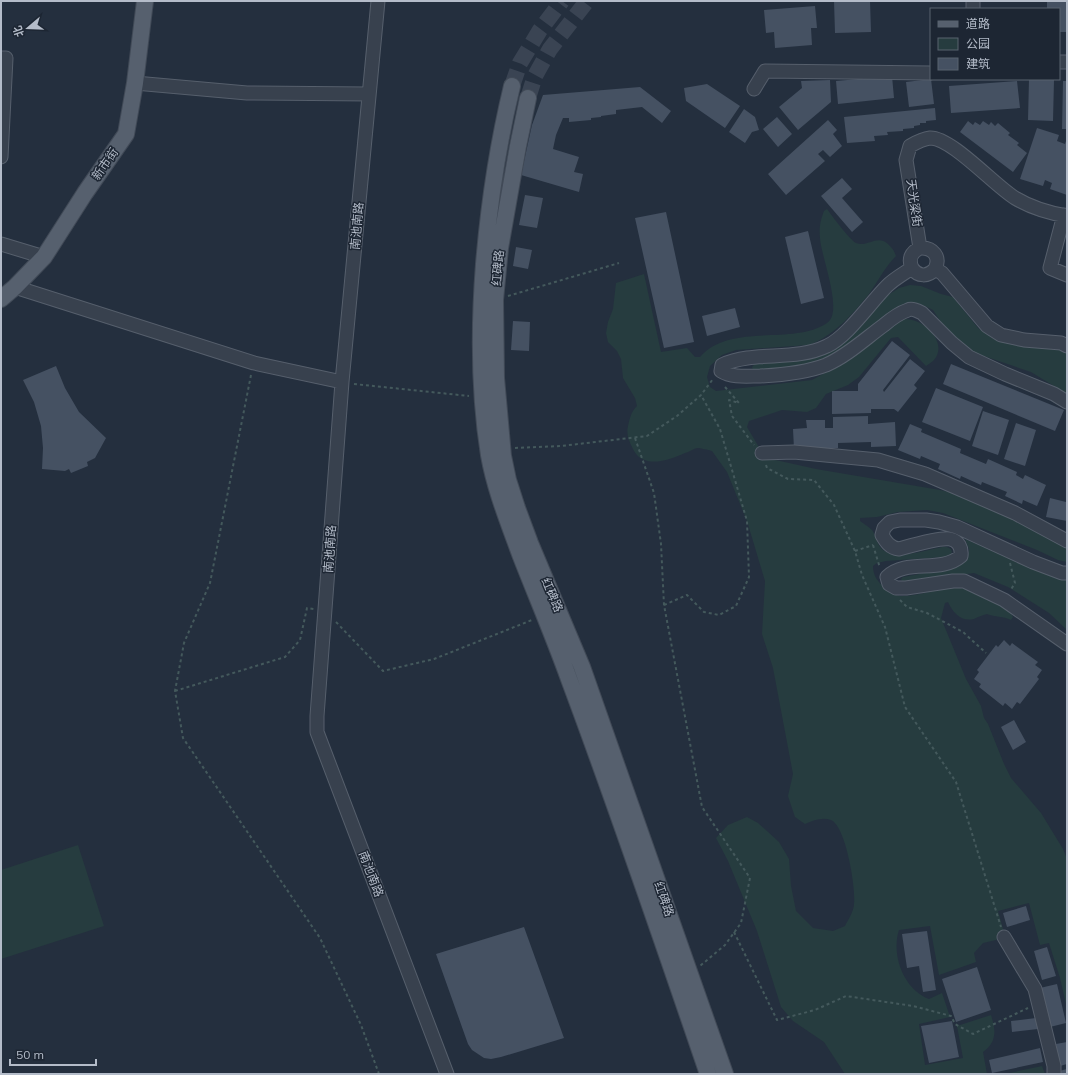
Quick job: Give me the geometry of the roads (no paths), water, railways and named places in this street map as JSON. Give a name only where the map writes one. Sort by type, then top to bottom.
[{"type":"main road","name":"新市街","points":[[1,299],[44,257],[85,193],[126,134],[135,84],[144,1]]},
{"type":"main road","points":[[512,86],[502,125],[494,171],[481,302],[480,353],[482,397],[490,456],[498,492],[509,526],[569,676],[628,840],[708,1074]]},
{"type":"main road","name":"红碑路","points":[[528,98],[500,248],[495,300],[496,378],[502,450],[508,480],[533,550],[582,667],[725,1074]]},
{"type":"street","name":"南池南路","points":[[378,1],[342,382],[317,732],[447,1074]]},
{"type":"street","points":[[1,58],[6,58],[1,157]]},
{"type":"street","points":[[754,89],[765,71],[930,73]]},
{"type":"street","points":[[135,84],[247,93],[369,94]]},
{"type":"street","name":"天光梁街","points":[[920,248],[906,160],[910,146],[920,140],[932,138],[944,143],[958,152],[1000,188],[1015,198],[1030,206],[1065,216]]},
{"type":"street","points":[[1065,216],[1050,268],[1067,275]]},
{"type":"street","points":[[1,244],[44,257]]},
{"type":"street","points":[[920,248],[930,249],[934,252],[937,260],[935,269],[924,275],[916,273],[910,262],[910,257],[920,248]]},
{"type":"street","points":[[912,268],[887,285],[840,338],[827,346],[808,353],[753,357],[731,361],[722,365],[718,378],[727,375],[776,376],[810,371],[828,364],[841,356],[897,315],[909,309],[922,313],[952,343],[969,357],[1005,374],[1054,394],[1067,402]]},
{"type":"street","points":[[935,269],[942,273],[987,326],[1001,335],[1024,340],[1061,343],[1067,346]]},
{"type":"street","points":[[15,287],[254,363],[342,382]]},
{"type":"street","points":[[762,454],[794,452],[878,460],[925,474],[939,480],[1015,513],[1067,541]]},
{"type":"street","points":[[1067,573],[1062,573],[1033,562],[957,527],[939,522],[926,520],[900,520],[890,522],[884,528],[879,542],[886,543],[899,549],[943,539],[950,539],[957,542],[962,549],[962,556],[955,562],[904,568],[893,571],[887,577],[889,584],[896,588],[906,588],[953,581],[964,581],[1004,600],[1067,644]]},
{"type":"street","points":[[1004,937],[1035,989],[1054,1066],[1054,1074]]},
{"type":"tunnel","points":[[512,86],[520,63],[540,30],[562,1]]},
{"type":"tunnel","points":[[528,98],[535,76],[550,49],[587,1]]}]
